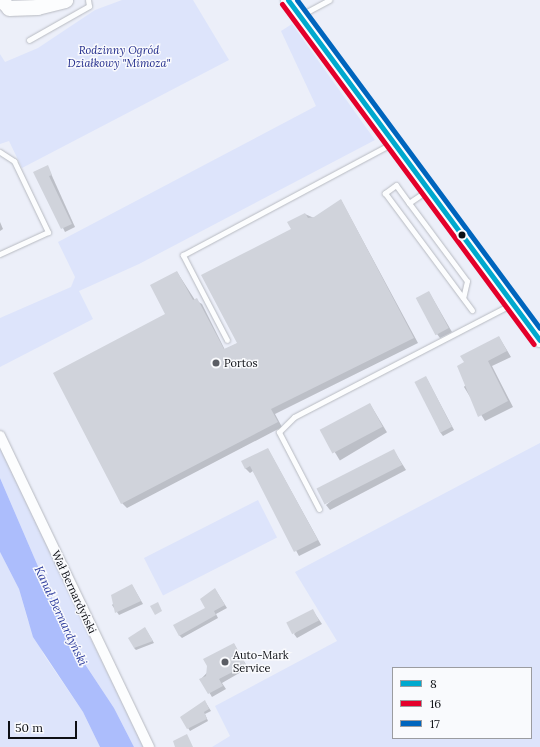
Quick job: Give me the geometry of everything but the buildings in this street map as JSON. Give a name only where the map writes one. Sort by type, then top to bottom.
[{"type":"main road","points":[[5,5],[25,0]]},
{"type":"main road","points":[[5,5],[37,7],[65,0]]},
{"type":"street","points":[[293,5],[513,303],[538,334]]},
{"type":"street","name":"Wał Bernardyński","points":[[0,436],[149,747]]},
{"type":"lane","points":[[29,40],[89,6],[88,0]]},
{"type":"lane","points":[[293,5],[330,0]]},
{"type":"lane","points":[[227,340],[183,255],[394,142]]},
{"type":"lane","points":[[0,152],[14,161],[48,232],[0,254]]},
{"type":"lane","points":[[463,298],[467,281],[396,185],[385,193],[463,298],[472,310]]},
{"type":"lane","points":[[410,203],[429,189]]},
{"type":"lane","points":[[318,509],[279,432],[294,417],[513,303]]},
{"type":"green space","name":"Rodzinny Ogród Działkowy \"Mimoza\"","points":[[122,0],[193,0],[229,60],[22,168],[9,141],[0,144],[0,54],[5,62],[38,48],[95,10]]},
{"type":"green space","points":[[292,24],[375,140],[139,264],[79,291],[93,319],[0,367],[0,318],[71,287],[75,277],[58,242],[316,106],[281,31]]},
{"type":"green space","points":[[540,443],[540,747],[212,747],[230,736],[215,706],[337,641],[295,572]]},
{"type":"green space","points":[[0,446],[83,623],[144,747],[134,747],[114,708],[71,643],[0,478]]},
{"type":"green space","points":[[258,500],[277,537],[163,596],[144,558]]},
{"type":"green space","points":[[0,552],[19,589],[28,621],[44,655],[83,712],[100,747],[0,747]]},
{"type":"water","points":[[0,478],[71,643],[114,708],[134,747],[100,747],[83,712],[33,637],[19,589],[0,552]]},
{"type":"transit line","name":"8","points":[[288,0],[540,340]]},
{"type":"transit line","name":"17","points":[[297,0],[540,328]]},
{"type":"transit line","name":"16","points":[[282,4],[534,344]]},
{"type":"place","name":"Portos","points":[[216,363]]},
{"type":"place","name":"Auto-Mark Service","points":[[225,662]]},
{"type":"water label","name":"Kanał Bernardyński","points":[[61,616]]}]
